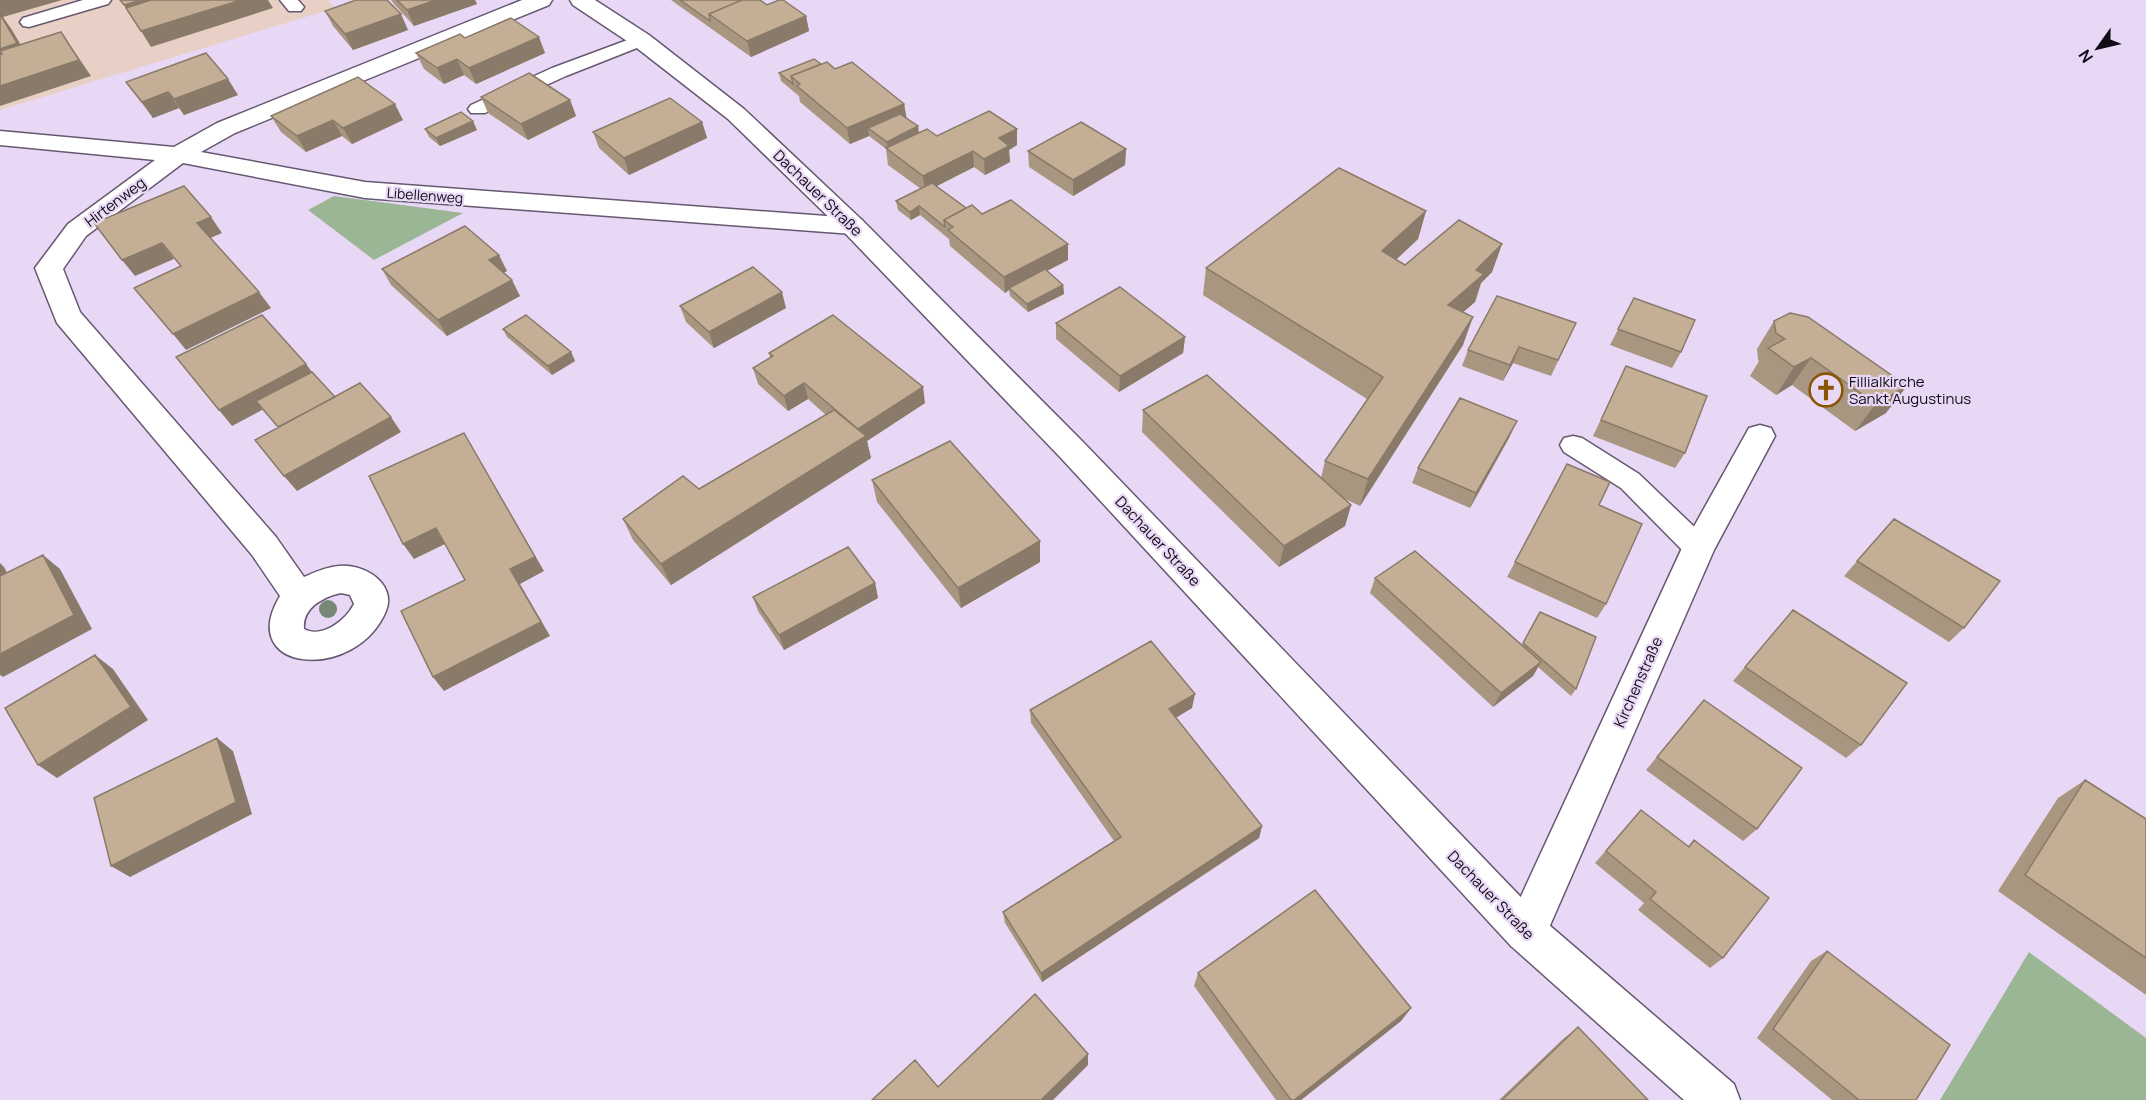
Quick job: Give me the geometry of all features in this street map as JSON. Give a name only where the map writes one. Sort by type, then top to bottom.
[{"type":"street","name":"Hirtenweg","points":[[300,597],[264,546],[67,316],[49,268],[78,230],[178,155],[226,128],[541,0]]},
{"type":"street","name":"Dachauer Straße","points":[[581,0],[641,40],[736,114],[853,226],[1072,450],[1526,932],[1718,1100]]},
{"type":"street","name":"Libellenweg","points":[[0,138],[178,155],[365,190],[853,226]]},
{"type":"street","name":"Kirchenstraße","points":[[1526,932],[1698,548],[1760,436]]},
{"type":"lane","points":[[29,22],[102,0]]},
{"type":"lane","points":[[478,109],[559,72],[641,40]]},
{"type":"lane","points":[[1573,445],[1630,480],[1698,548]]},
{"type":"shaded area","points":[[0,0],[328,0],[335,8],[0,110]]},
{"type":"green space","points":[[334,196],[463,213],[374,260],[308,210]]},
{"type":"green space","points":[[2029,952],[2146,1038],[2146,1100],[1940,1100]]},
{"type":"building","points":[[120,0],[141,0],[124,5]]},
{"type":"building","points":[[151,0],[241,0],[141,31],[126,8]]},
{"type":"building","points":[[356,0],[387,0],[401,14],[345,34],[325,11]]},
{"type":"building","points":[[397,0],[436,0],[407,10]]},
{"type":"building","points":[[680,0],[742,0],[709,14],[710,21]]},
{"type":"building","points":[[742,0],[760,0],[767,5],[783,0],[806,16],[747,41],[709,14]]},
{"type":"building","points":[[0,14],[17,43],[0,49]]},
{"type":"building","points":[[511,18],[539,37],[469,68],[457,59],[437,68],[416,53],[460,34],[465,38]]},
{"type":"building","points":[[61,32],[79,60],[0,86],[0,54],[2,54],[0,51]]},
{"type":"building","points":[[206,53],[228,79],[174,99],[168,92],[142,102],[126,82]]},
{"type":"building","points":[[814,59],[821,64],[791,76],[793,84],[779,73]]},
{"type":"building","points":[[827,62],[835,69],[852,62],[904,104],[847,128],[797,86],[800,84],[791,76]]},
{"type":"building","points":[[529,73],[570,100],[521,124],[481,97]]},
{"type":"building","points":[[358,77],[395,104],[343,128],[333,120],[297,136],[271,116]]},
{"type":"building","points":[[670,98],[702,122],[624,158],[593,132]]},
{"type":"building","points":[[989,111],[1017,129],[999,138],[1009,146],[984,159],[973,151],[923,176],[886,148],[927,129],[937,136]]},
{"type":"building","points":[[461,112],[473,121],[436,138],[425,129]]},
{"type":"building","points":[[900,114],[918,126],[887,142],[868,128]]},
{"type":"building","points":[[1081,122],[1126,149],[1073,180],[1028,151]]},
{"type":"building","points":[[1339,168],[1426,211],[1382,251],[1405,265],[1459,220],[1502,244],[1476,270],[1484,274],[1448,305],[1473,317],[1368,479],[1325,461],[1383,377],[1206,268]]},
{"type":"building","points":[[932,183],[966,208],[944,220],[945,227],[919,206],[910,212],[896,201]]},
{"type":"building","points":[[184,186],[211,217],[197,223],[259,292],[173,334],[134,288],[181,266],[162,243],[122,260],[94,223]]},
{"type":"building","points":[[1011,200],[1068,244],[1004,277],[948,230],[953,227],[944,220],[972,205],[982,214]]},
{"type":"building","points":[[465,226],[499,255],[489,260],[512,280],[438,320],[382,269]]},
{"type":"building","points":[[753,267],[782,292],[709,332],[680,306]]},
{"type":"building","points":[[1045,269],[1063,285],[1027,304],[1009,288]]},
{"type":"building","points":[[1120,287],[1185,337],[1120,376],[1056,323]]},
{"type":"building","points":[[1497,296],[1576,323],[1558,360],[1519,347],[1510,365],[1468,350]]},
{"type":"building","points":[[1634,298],[1695,320],[1681,352],[1618,329]]},
{"type":"building","points":[[1790,313],[1808,317],[1907,386],[1876,404],[1811,358],[1794,367],[1768,348],[1785,339],[1776,333],[1774,321]]},
{"type":"building","points":[[262,315],[306,364],[219,410],[176,357]]},
{"type":"building","points":[[526,315],[571,352],[548,366],[503,329]]},
{"type":"building","points":[[833,315],[923,387],[858,429],[804,383],[784,396],[753,368],[773,356],[769,353]]},
{"type":"building","points":[[1626,366],[1707,396],[1685,453],[1601,420]]},
{"type":"building","points":[[312,372],[335,397],[278,427],[256,401]]},
{"type":"building","points":[[1207,375],[1351,505],[1284,546],[1143,410]]},
{"type":"building","points":[[360,383],[391,417],[284,476],[255,440]]},
{"type":"building","points":[[1460,398],[1517,421],[1476,493],[1418,468]]},
{"type":"building","points":[[834,410],[866,436],[661,564],[623,519],[683,476],[699,489]]},
{"type":"building","points":[[464,433],[535,557],[510,569],[541,622],[433,677],[401,611],[465,580],[436,528],[403,544],[369,476]]},
{"type":"building","points":[[950,441],[1040,541],[958,588],[872,480]]},
{"type":"building","points":[[1567,464],[1610,482],[1599,505],[1642,524],[1606,604],[1515,562]]},
{"type":"building","points":[[1894,519],[2000,581],[1964,628],[1857,561]]},
{"type":"building","points":[[848,547],[875,583],[779,635],[753,597]]},
{"type":"building","points":[[1415,551],[1541,662],[1501,693],[1375,578]]},
{"type":"building","points":[[43,555],[74,615],[0,654],[0,576]]},
{"type":"building","points":[[1793,610],[1907,683],[1861,745],[1745,667]]},
{"type":"building","points":[[1540,612],[1596,637],[1576,689],[1523,643]]},
{"type":"building","points":[[1151,641],[1195,694],[1169,709],[1262,826],[1041,973],[1003,912],[1121,837],[1030,710]]},
{"type":"building","points":[[95,655],[131,707],[38,765],[5,708]]},
{"type":"building","points":[[1704,700],[1802,768],[1757,829],[1657,757]]},
{"type":"building","points":[[217,738],[236,802],[111,866],[94,798]]},
{"type":"building","points":[[2085,780],[2146,819],[2146,958],[2025,875]]},
{"type":"building","points":[[1641,810],[1689,847],[1694,840],[1769,898],[1723,958],[1650,899],[1656,892],[1606,851]]},
{"type":"building","points":[[1315,890],[1411,1008],[1294,1100],[1291,1100],[1198,973]]},
{"type":"building","points":[[1827,951],[1950,1045],[1916,1100],[1859,1100],[1773,1029]]},
{"type":"building","points":[[1035,994],[1088,1054],[1041,1100],[872,1100],[915,1060],[938,1087]]},
{"type":"building","points":[[1578,1027],[1648,1100],[1502,1100]]},
{"type":"place","name":"Fillialkirche Sankt Augustinus","points":[[1826,390]]}]
